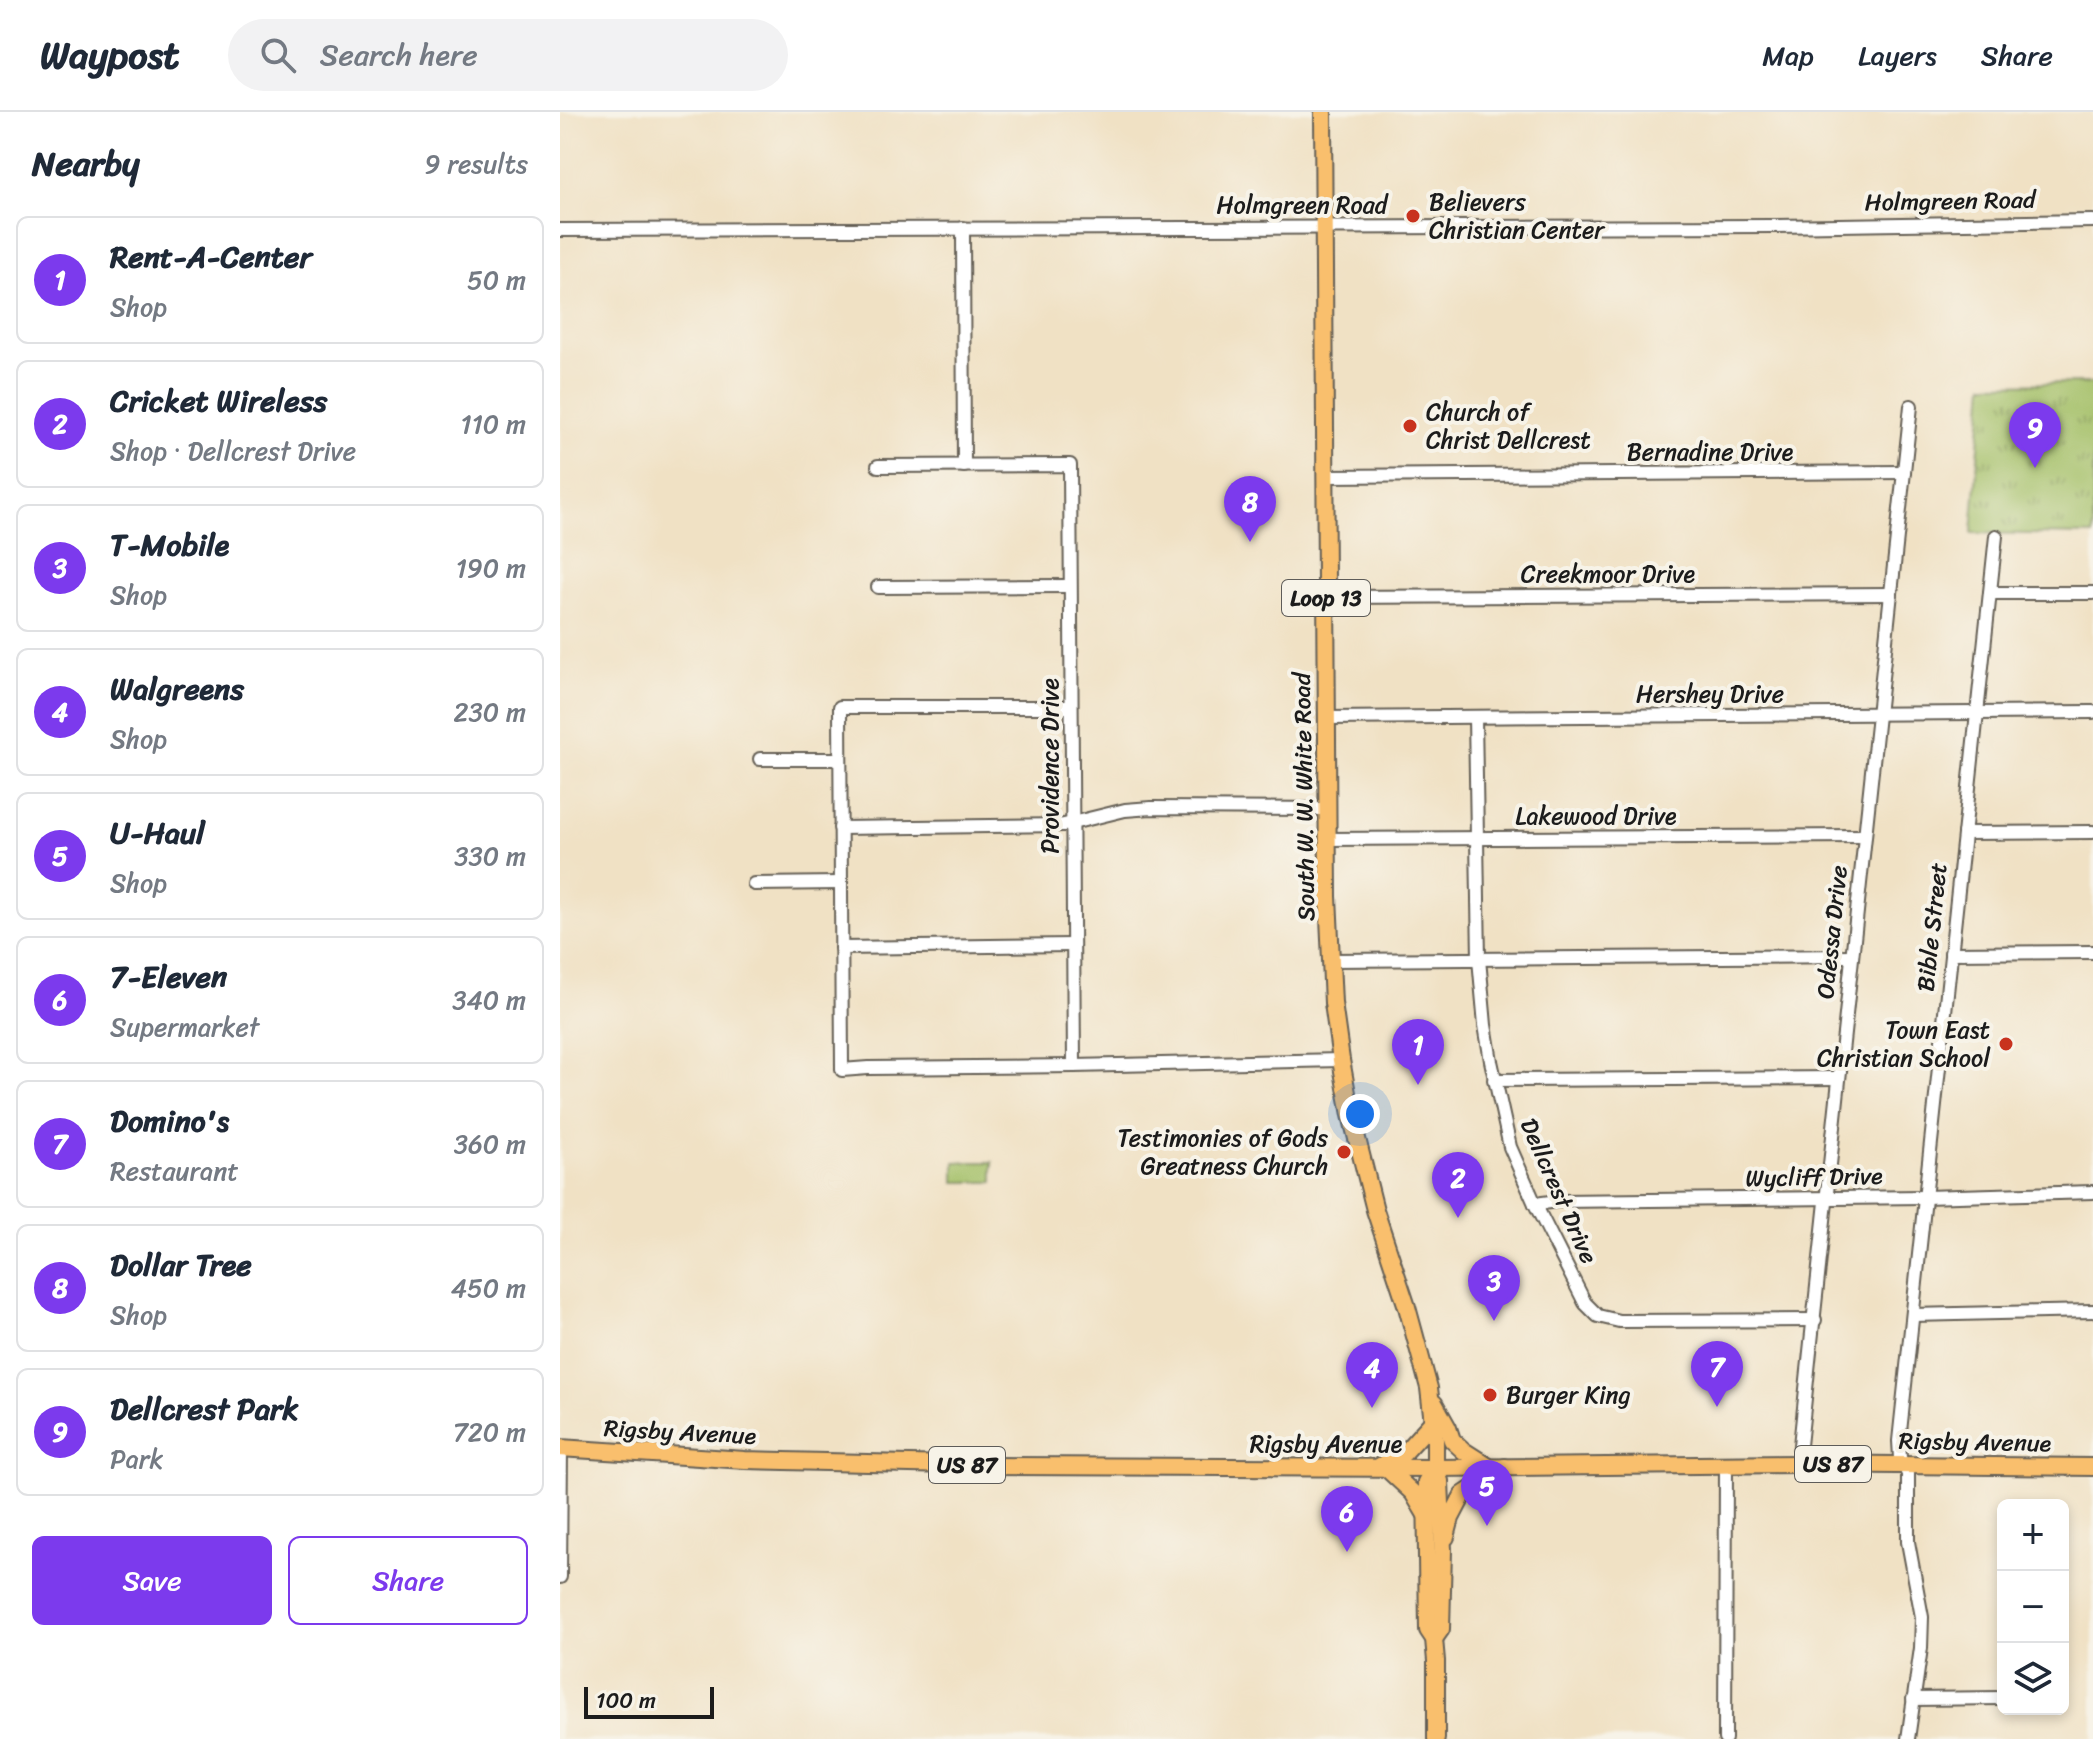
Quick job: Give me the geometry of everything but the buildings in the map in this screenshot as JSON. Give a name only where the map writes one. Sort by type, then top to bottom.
[{"type":"main road","name":"South W. W. White Road","points":[[1323,112],[1327,839],[1331,960],[1335,1015],[1351,1115],[1375,1210],[1407,1307],[1430,1395],[1435,1468],[1440,1481],[1437,1540],[1441,1629],[1434,1639],[1436,1739]]},
{"type":"main road","points":[[1430,1395],[1452,1440],[1464,1451],[1497,1467],[1463,1495],[1437,1540]]},
{"type":"main road","points":[[1426,1515],[1413,1493],[1380,1468],[1404,1453],[1433,1421]]},
{"type":"main road","name":"Rigsby Avenue","points":[[561,1448],[760,1460],[993,1466],[1435,1468],[1798,1464],[2093,1467]]},
{"type":"main road","name":"South W. W. White Road","points":[[1435,1468],[1426,1482],[1426,1515],[1437,1540]]},
{"type":"street","name":"Holmgreen Road","points":[[560,230],[1776,226],[2093,221]]},
{"type":"street","points":[[878,466],[964,466],[963,228]]},
{"type":"street","name":"Odessa Drive","points":[[1798,1464],[1911,406]]},
{"type":"street","name":"Providence Drive","points":[[964,466],[1070,465],[1074,1066]]},
{"type":"street","name":"Bernadine Drive","points":[[1325,476],[1904,472]]},
{"type":"street","name":"Bible Street","points":[[1908,1739],[1921,1648],[1922,1617],[1908,1542],[1908,1474],[1900,1458],[1899,1441],[1996,536]]},
{"type":"street","points":[[878,587],[1070,586]]},
{"type":"street","points":[[1990,593],[2093,593]]},
{"type":"street","name":"Creekmoor Drive","points":[[1326,597],[1891,594]]},
{"type":"street","points":[[1071,707],[840,707],[842,1070],[1341,1060]]},
{"type":"street","name":"Hershey Drive","points":[[1326,718],[2093,712]]},
{"type":"street","name":"Dellcrest Drive","points":[[1475,717],[1479,959],[1494,1080],[1506,1136],[1535,1204],[1585,1303],[1598,1316],[1619,1321],[1815,1320]]},
{"type":"street","points":[[760,759],[840,759]]},
{"type":"street","points":[[840,828],[1048,826],[1072,824],[1125,810],[1151,808],[1327,809]]},
{"type":"street","points":[[1964,833],[2093,832]]},
{"type":"street","name":"Lakewood Drive","points":[[1327,839],[1865,836]]},
{"type":"street","points":[[754,884],[841,883]]},
{"type":"street","points":[[841,948],[1073,945]]},
{"type":"street","points":[[1951,953],[2093,952]]},
{"type":"street","points":[[1331,960],[1852,956]]},
{"type":"street","points":[[1494,1080],[1839,1078]]},
{"type":"street","name":"Wycliff Drive","points":[[1535,1204],[1558,1201],[1826,1199],[2093,1192]]},
{"type":"street","points":[[1913,1315],[2093,1311]]},
{"type":"street","points":[[560,1577],[561,1448]]},
{"type":"street","points":[[1725,1739],[1726,1465]]},
{"type":"street","points":[[1913,1699],[1997,1698]]},
{"type":"green space","points":[[2093,383],[2093,535],[1972,533],[1984,384]]},
{"type":"green space","points":[[955,1162],[993,1162],[993,1182],[955,1182]]},
{"type":"place","name":"Believers Christian Center","points":[[1413,216]]},
{"type":"place","name":"Church of Christ Dellcrest","points":[[1410,426]]},
{"type":"place","name":"Dellcrest Park","points":[[2035,468]]},
{"type":"place","name":"Dollar Tree","points":[[1250,542]]},
{"type":"place","name":"Town East Christian School","points":[[2006,1044]]},
{"type":"place","name":"Rent-A-Center","points":[[1418,1085]]},
{"type":"place","name":"Testimonies of Gods Greatness Church","points":[[1344,1152]]},
{"type":"place","name":"Cricket Wireless","points":[[1458,1218]]},
{"type":"place","name":"T-Mobile","points":[[1494,1321]]},
{"type":"place","name":"Burger King","points":[[1490,1395]]},
{"type":"place","name":"Domino's","points":[[1717,1407]]},
{"type":"place","name":"Walgreens","points":[[1372,1408]]},
{"type":"place","name":"U-Haul","points":[[1487,1526]]},
{"type":"place","name":"7-Eleven","points":[[1347,1552]]}]
